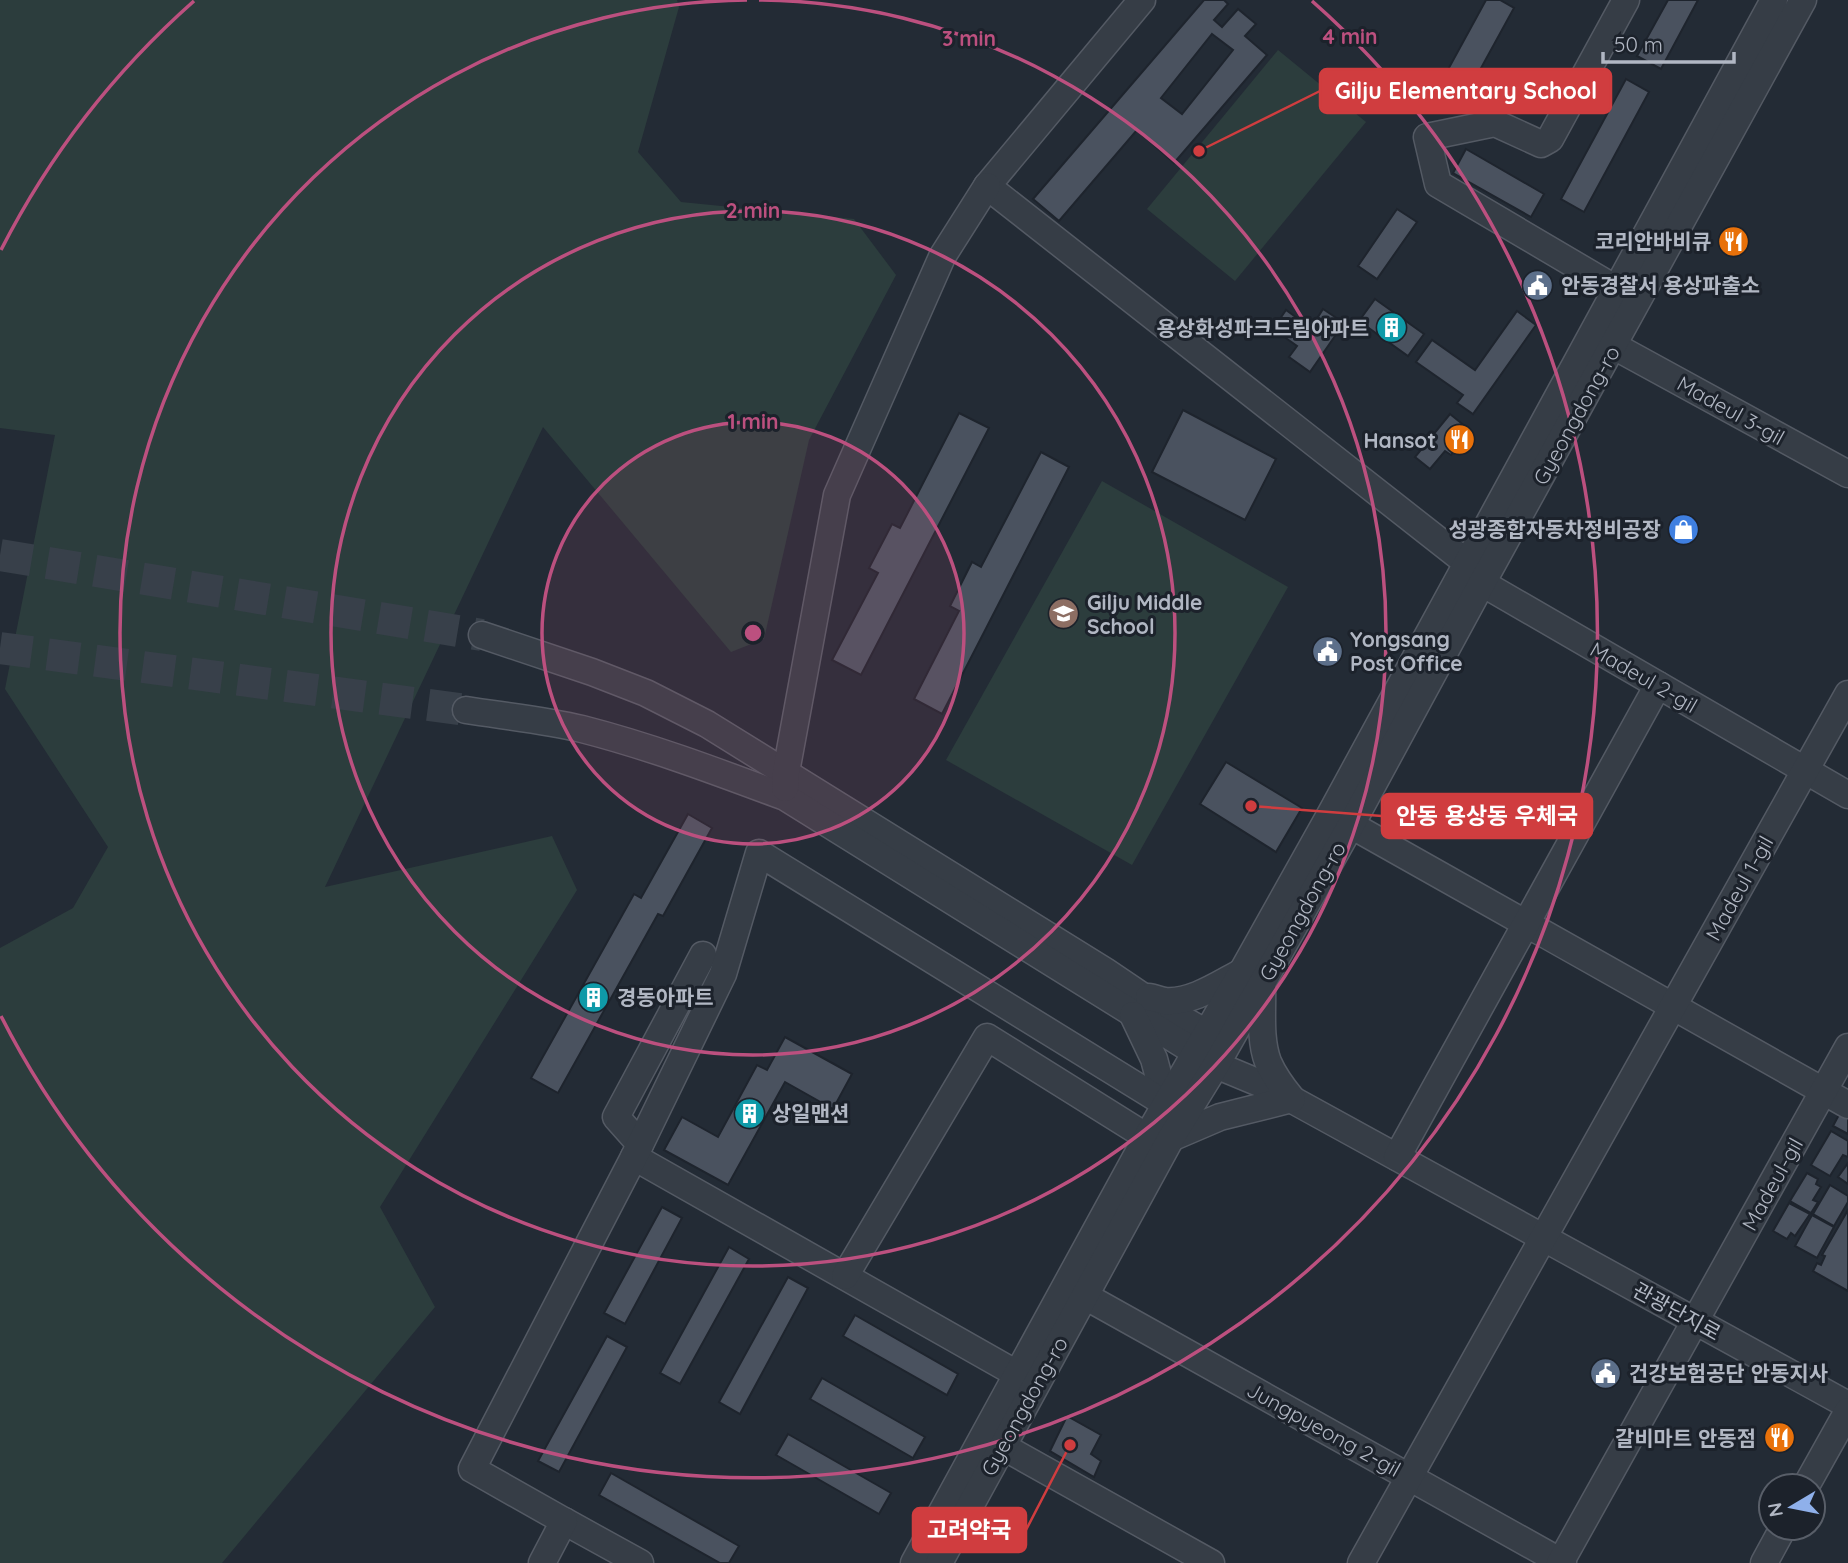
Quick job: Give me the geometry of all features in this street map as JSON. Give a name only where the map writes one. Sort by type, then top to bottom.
[{"type":"street","points":[[785,785],[837,495],[942,257],[986,186],[1142,0]]},
{"type":"street","points":[[1616,289],[1438,184],[1427,137],[1495,123],[1541,144],[1550,139],[1626,0]]},
{"type":"street","name":"Gyeongdong-ro","points":[[1252,977],[1351,825],[1616,289],[1774,0]]},
{"type":"street","name":"Gyeongdong-ro","points":[[914,1563],[1017,1374],[1252,977],[1474,573],[1614,346],[1804,0]]},
{"type":"street","name":"Madeul 2-gil","points":[[986,186],[1474,573],[1658,685],[1848,795]]},
{"type":"street","name":"Madeul 3-gil","points":[[1614,346],[1848,474]]},
{"type":"street","points":[[482,635],[646,693],[707,724],[785,785]]},
{"type":"street","points":[[1397,1157],[1658,685]]},
{"type":"street","points":[[1805,770],[1848,694]]},
{"type":"street","points":[[466,710],[579,728],[710,768],[785,785]]},
{"type":"street","name":"Madeul 1-gil","points":[[1361,1563],[1805,770]]},
{"type":"street","name":"관광단지로","points":[[785,785],[1269,1087],[1848,1405]]},
{"type":"street","points":[[1351,825],[1848,1105]]},
{"type":"street","points":[[640,1563],[472,1469],[637,1150],[723,974],[759,853],[1166,1104]]},
{"type":"street","points":[[703,955],[616,1117],[637,1150],[845,1276],[1017,1374]]},
{"type":"street","points":[[845,1276],[988,1037],[1159,1137],[1220,1117],[1292,1099],[1279,1083],[1267,1060],[1252,977],[1186,998],[1138,1005],[1166,1104]]},
{"type":"street","name":"Madeul-gil","points":[[1561,1563],[1848,1047]]},
{"type":"street","name":"Gyeongdong-ro","points":[[939,1563],[1085,1296],[1159,1137],[1166,1104],[1211,1049]]},
{"type":"street","name":"Jungpyeong 2-gil","points":[[1085,1296],[1561,1563]]},
{"type":"street","points":[[1814,1472],[1848,1411]]},
{"type":"street","points":[[1002,1446],[1211,1563]]},
{"type":"street","points":[[542,1563],[564,1521]]},
{"type":"street","points":[[1764,1563],[1775,1542]]},
{"type":"shaded area","points":[[0,0],[677,0],[679,7],[638,152],[681,202],[854,219],[896,275],[809,440],[764,639],[731,652],[543,427],[325,887],[552,836],[577,890],[380,1207],[435,1307],[222,1563],[0,1563],[0,948],[73,908],[108,847],[5,689],[55,435],[0,428]]},
{"type":"shaded area","points":[[1278,50],[1366,122],[1235,281],[1147,209]]},
{"type":"shaded area","points":[[1102,481],[1288,587],[1132,865],[946,760]]},
{"type":"building","points":[[1204,0],[1224,0],[1228,4],[1214,20],[1222,27],[1238,9],[1256,24],[1245,36],[1267,55],[1174,163],[1137,130],[1059,221],[1033,199]],"holes":[[[1212,34],[1233,50],[1182,114],[1161,98]]]},
{"type":"building","points":[[1486,0],[1500,0],[1514,8],[1458,110],[1433,97]]},
{"type":"building","points":[[1668,0],[1698,0],[1661,69],[1637,56]]},
{"type":"building","points":[[1626,79],[1649,92],[1584,212],[1561,199]]},
{"type":"building","points":[[1466,149],[1544,194],[1531,217],[1453,173]]},
{"type":"building","points":[[1397,209],[1417,222],[1377,279],[1358,266]]},
{"type":"building","name":"용상화성파크드림아파트","points":[[1375,299],[1424,334],[1408,356],[1359,321]]},
{"type":"building","points":[[1323,309],[1344,323],[1310,372],[1289,357],[1297,346],[1273,329],[1286,310],[1311,328]]},
{"type":"building","points":[[1517,311],[1536,325],[1473,414],[1457,403],[1463,395],[1416,362],[1432,340],[1475,370]]},
{"type":"building","points":[[1183,410],[1276,459],[1245,520],[1152,472]]},
{"type":"building","points":[[959,413],[989,428],[861,675],[832,660],[878,573],[869,568],[892,524],[900,528]]},
{"type":"building","points":[[1450,414],[1471,431],[1451,455],[1445,451],[1430,469],[1415,457]]},
{"type":"building","points":[[1041,452],[1069,467],[942,714],[914,699],[959,611],[950,606],[972,562],[981,567]]},
{"type":"building","points":[[1226,762],[1302,808],[1276,852],[1200,804]]},
{"type":"building","name":"경동아파트","points":[[688,814],[712,828],[663,916],[658,914],[558,1093],[531,1078],[634,894],[641,898]]},
{"type":"building","name":"상일맨션","points":[[785,1037],[852,1074],[833,1109],[785,1082],[728,1185],[664,1150],[682,1117],[718,1137],[757,1065],[767,1070]]},
{"type":"building","points":[[1841,1111],[1848,1115],[1848,1134],[1833,1126]]},
{"type":"building","points":[[1831,1131],[1848,1141],[1848,1157],[1843,1155],[1830,1176],[1811,1165]]},
{"type":"building","points":[[1848,1163],[1848,1184],[1838,1177]]},
{"type":"building","points":[[1807,1173],[1818,1179],[1816,1184],[1821,1187],[1813,1200],[1818,1202],[1811,1213],[1790,1201]]},
{"type":"building","points":[[1830,1185],[1848,1196],[1848,1202],[1834,1226],[1813,1214]]},
{"type":"building","points":[[1789,1203],[1810,1214],[1795,1236],[1791,1233],[1787,1239],[1773,1231]]},
{"type":"building","points":[[662,1207],[682,1218],[625,1324],[604,1313]]},
{"type":"building","points":[[1848,1210],[1848,1291],[1813,1271],[1817,1263],[1821,1265],[1825,1256],[1822,1255]]},
{"type":"building","points":[[1812,1215],[1834,1227],[1817,1258],[1795,1246]]},
{"type":"building","points":[[729,1247],[749,1259],[680,1384],[660,1373]]},
{"type":"building","points":[[788,1277],[808,1288],[740,1414],[719,1402]]},
{"type":"building","points":[[855,1315],[958,1374],[947,1395],[843,1336]]},
{"type":"building","points":[[607,1336],[627,1347],[559,1472],[538,1461]]},
{"type":"building","points":[[822,1378],[925,1437],[913,1458],[810,1399]]},
{"type":"building","points":[[1067,1416],[1101,1435],[1091,1454],[1101,1461],[1094,1477],[1050,1451]]},
{"type":"building","points":[[788,1434],[891,1493],[879,1514],[776,1455]]},
{"type":"building","points":[[611,1473],[739,1546],[729,1563],[720,1563],[599,1495]]},
{"type":"tunnel","points":[[0,555],[482,635]]},
{"type":"tunnel","points":[[0,648],[466,710]]},
{"type":"place","name":"Gilju Elementary School","points":[[1199,151]]},
{"type":"place","name":"코리안바비큐","points":[[1734,241]]},
{"type":"place","name":"안동경찰서 용상파출소","points":[[1538,285]]},
{"type":"place","name":"용상화성파크드림아파트","points":[[1392,328]]},
{"type":"place","name":"Hansot","points":[[1459,440]]},
{"type":"place","name":"성광종합자동차정비공장","points":[[1684,529]]},
{"type":"place","name":"Gilju Middle School","points":[[1064,614]]},
{"type":"place","name":"Yongsang Post Office","points":[[1327,651]]},
{"type":"place","name":"안동 용상동 우체국","points":[[1251,806]]},
{"type":"place","name":"경동아파트","points":[[594,997]]},
{"type":"place","name":"상일맨션","points":[[749,1113]]},
{"type":"place","name":"건강보험공단 안동지사","points":[[1606,1373]]},
{"type":"place","name":"갈비마트 안동점","points":[[1779,1438]]},
{"type":"place","name":"고려약국","points":[[1070,1445]]}]
